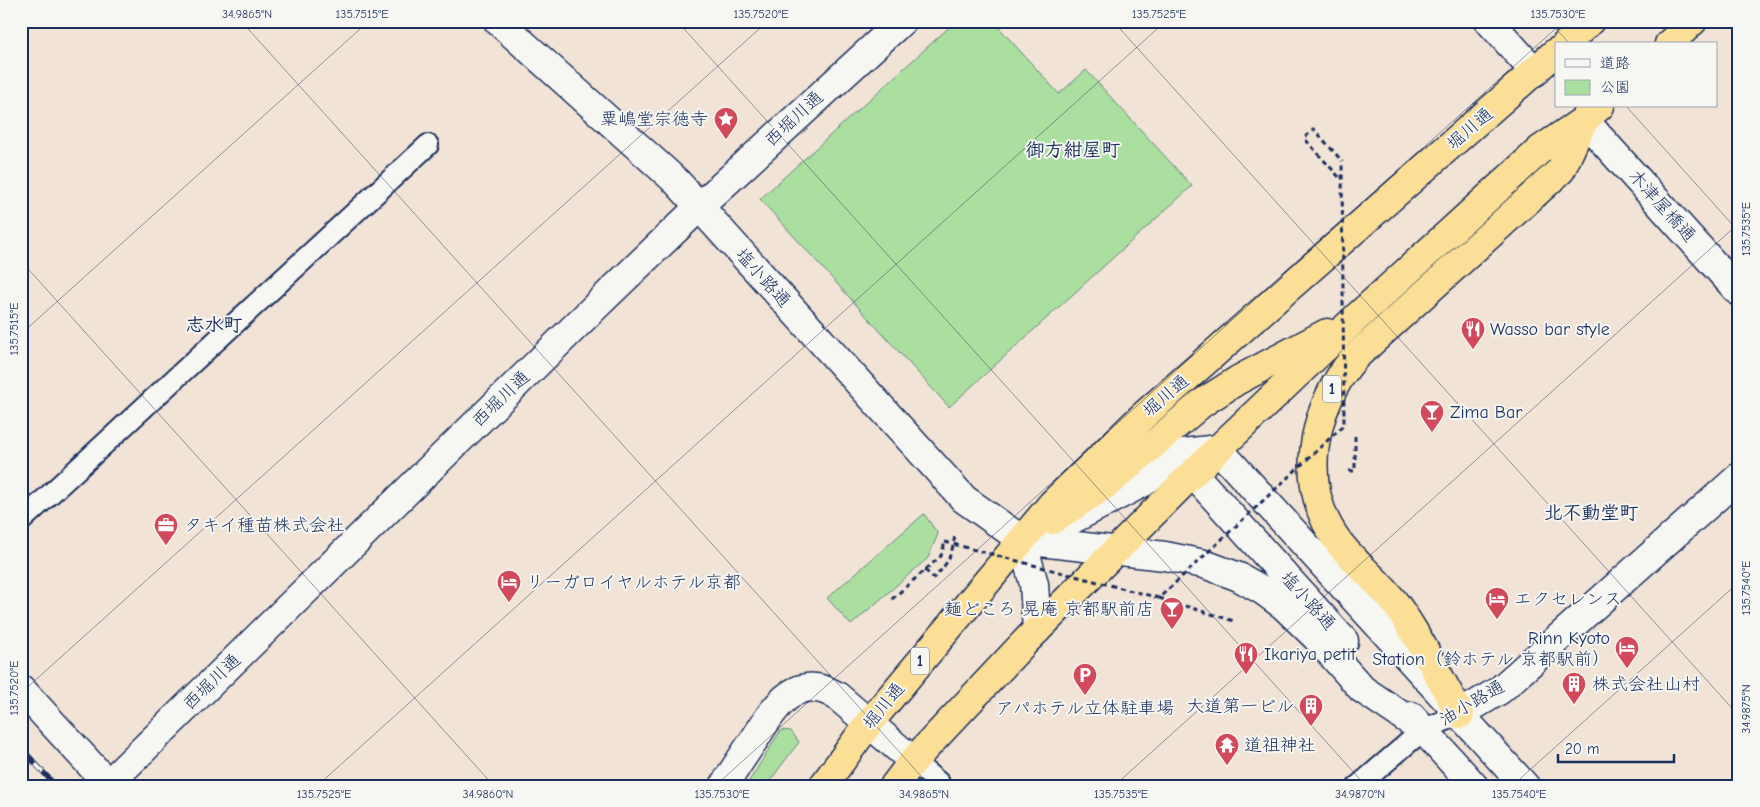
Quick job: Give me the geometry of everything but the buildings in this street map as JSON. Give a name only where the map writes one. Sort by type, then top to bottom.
[{"type":"highway","points":[[1568,42],[1590,21]]},
{"type":"highway","points":[[1670,42],[1693,21]]},
{"type":"highway","name":"堀川通","points":[[824,786],[869,722],[1052,504],[1142,417],[1536,72],[1555,53]]},
{"type":"highway","name":"1","points":[[1022,540],[1108,484],[1177,455],[1218,449],[1357,317],[1541,149],[1592,113]]},
{"type":"highway","name":"1","points":[[1460,714],[1397,606],[1340,544],[1332,530],[1320,502],[1314,472],[1318,426],[1328,396],[1354,358],[1561,170],[1592,113]]},
{"type":"highway","name":"1","points":[[894,786],[913,760],[1112,552],[1177,455],[1202,403],[1273,361],[1357,317]]},
{"type":"street","name":"塩小路通","points":[[498,21],[677,182],[698,208],[964,499],[1022,540]]},
{"type":"street","name":"西堀川通","points":[[109,785],[698,208],[902,21]]},
{"type":"street","points":[[1489,21],[1536,72]]},
{"type":"street","name":"木津屋橋通","points":[[1592,113],[1739,292]]},
{"type":"street","name":"塩小路通","points":[[1142,417],[1474,786]]},
{"type":"street","name":"塩小路通","points":[[1218,449],[1525,786]]},
{"type":"street","name":"油小路通","points":[[1460,714],[1500,690],[1739,476]]},
{"type":"street","points":[[1037,630],[1034,584],[1022,540],[1112,552],[1165,556],[1204,564],[1239,578],[1262,590],[1284,606],[1316,637],[1362,690],[1423,730]]},
{"type":"street","points":[[724,786],[779,702],[794,692],[811,688],[829,691],[913,760]]},
{"type":"street","points":[[21,689],[109,785]]},
{"type":"lane","points":[[21,521],[428,145]]},
{"type":"lane","name":"油小路通","points":[[1358,786],[1423,730],[1460,714]]},
{"type":"lane","points":[[913,760],[938,783],[936,786]]},
{"type":"path","points":[[1159,598],[1344,425],[1342,161],[1314,130],[1304,138],[1339,176]]},
{"type":"path","points":[[1355,433],[1355,470]]},
{"type":"path","points":[[925,570],[933,578],[945,568],[956,534]]},
{"type":"path","points":[[892,599],[941,556],[945,542],[1159,598],[1234,621]]},
{"type":"green space","points":[[956,21],[993,21],[1059,94],[1086,70],[1192,186],[949,407],[760,199]]},
{"type":"green space","points":[[924,514],[938,534],[928,558],[851,625],[827,598]]},
{"type":"green space","points":[[781,730],[791,731],[799,742],[766,786],[746,786]]},
{"type":"railway","points":[[21,748],[56,786]]},
{"type":"place","name":"粟嶋堂宗徳寺","points":[[726,140]]},
{"type":"place","name":"Wasso bar style","points":[[1473,350]]},
{"type":"place","name":"Zima Bar","points":[[1432,433]]},
{"type":"place","name":"タキイ種苗株式会社","points":[[166,546]]},
{"type":"place","name":"リーガロイヤルホテル京都","points":[[509,603]]},
{"type":"place","name":"エクセレンス","points":[[1497,620]]},
{"type":"place","name":"麺どころ 晃庵 京都駅前店","points":[[1172,630]]},
{"type":"place","name":"Rinn Kyoto Station（鈴ホテル 京都駅前）","points":[[1627,669]]},
{"type":"place","name":"Ikariya petit","points":[[1246,675]]},
{"type":"place","name":"アパホテル立体駐車場","points":[[1085,696]]},
{"type":"place","name":"株式会社山村","points":[[1574,705]]},
{"type":"place","name":"大道第一ビル","points":[[1311,727]]},
{"type":"place","name":"道祖神社","points":[[1227,766]]},
{"type":"district","name":"御方紺屋町","points":[[1073,150]]},
{"type":"district","name":"志水町","points":[[214,325]]},
{"type":"district","name":"北不動堂町","points":[[1591,513]]}]
